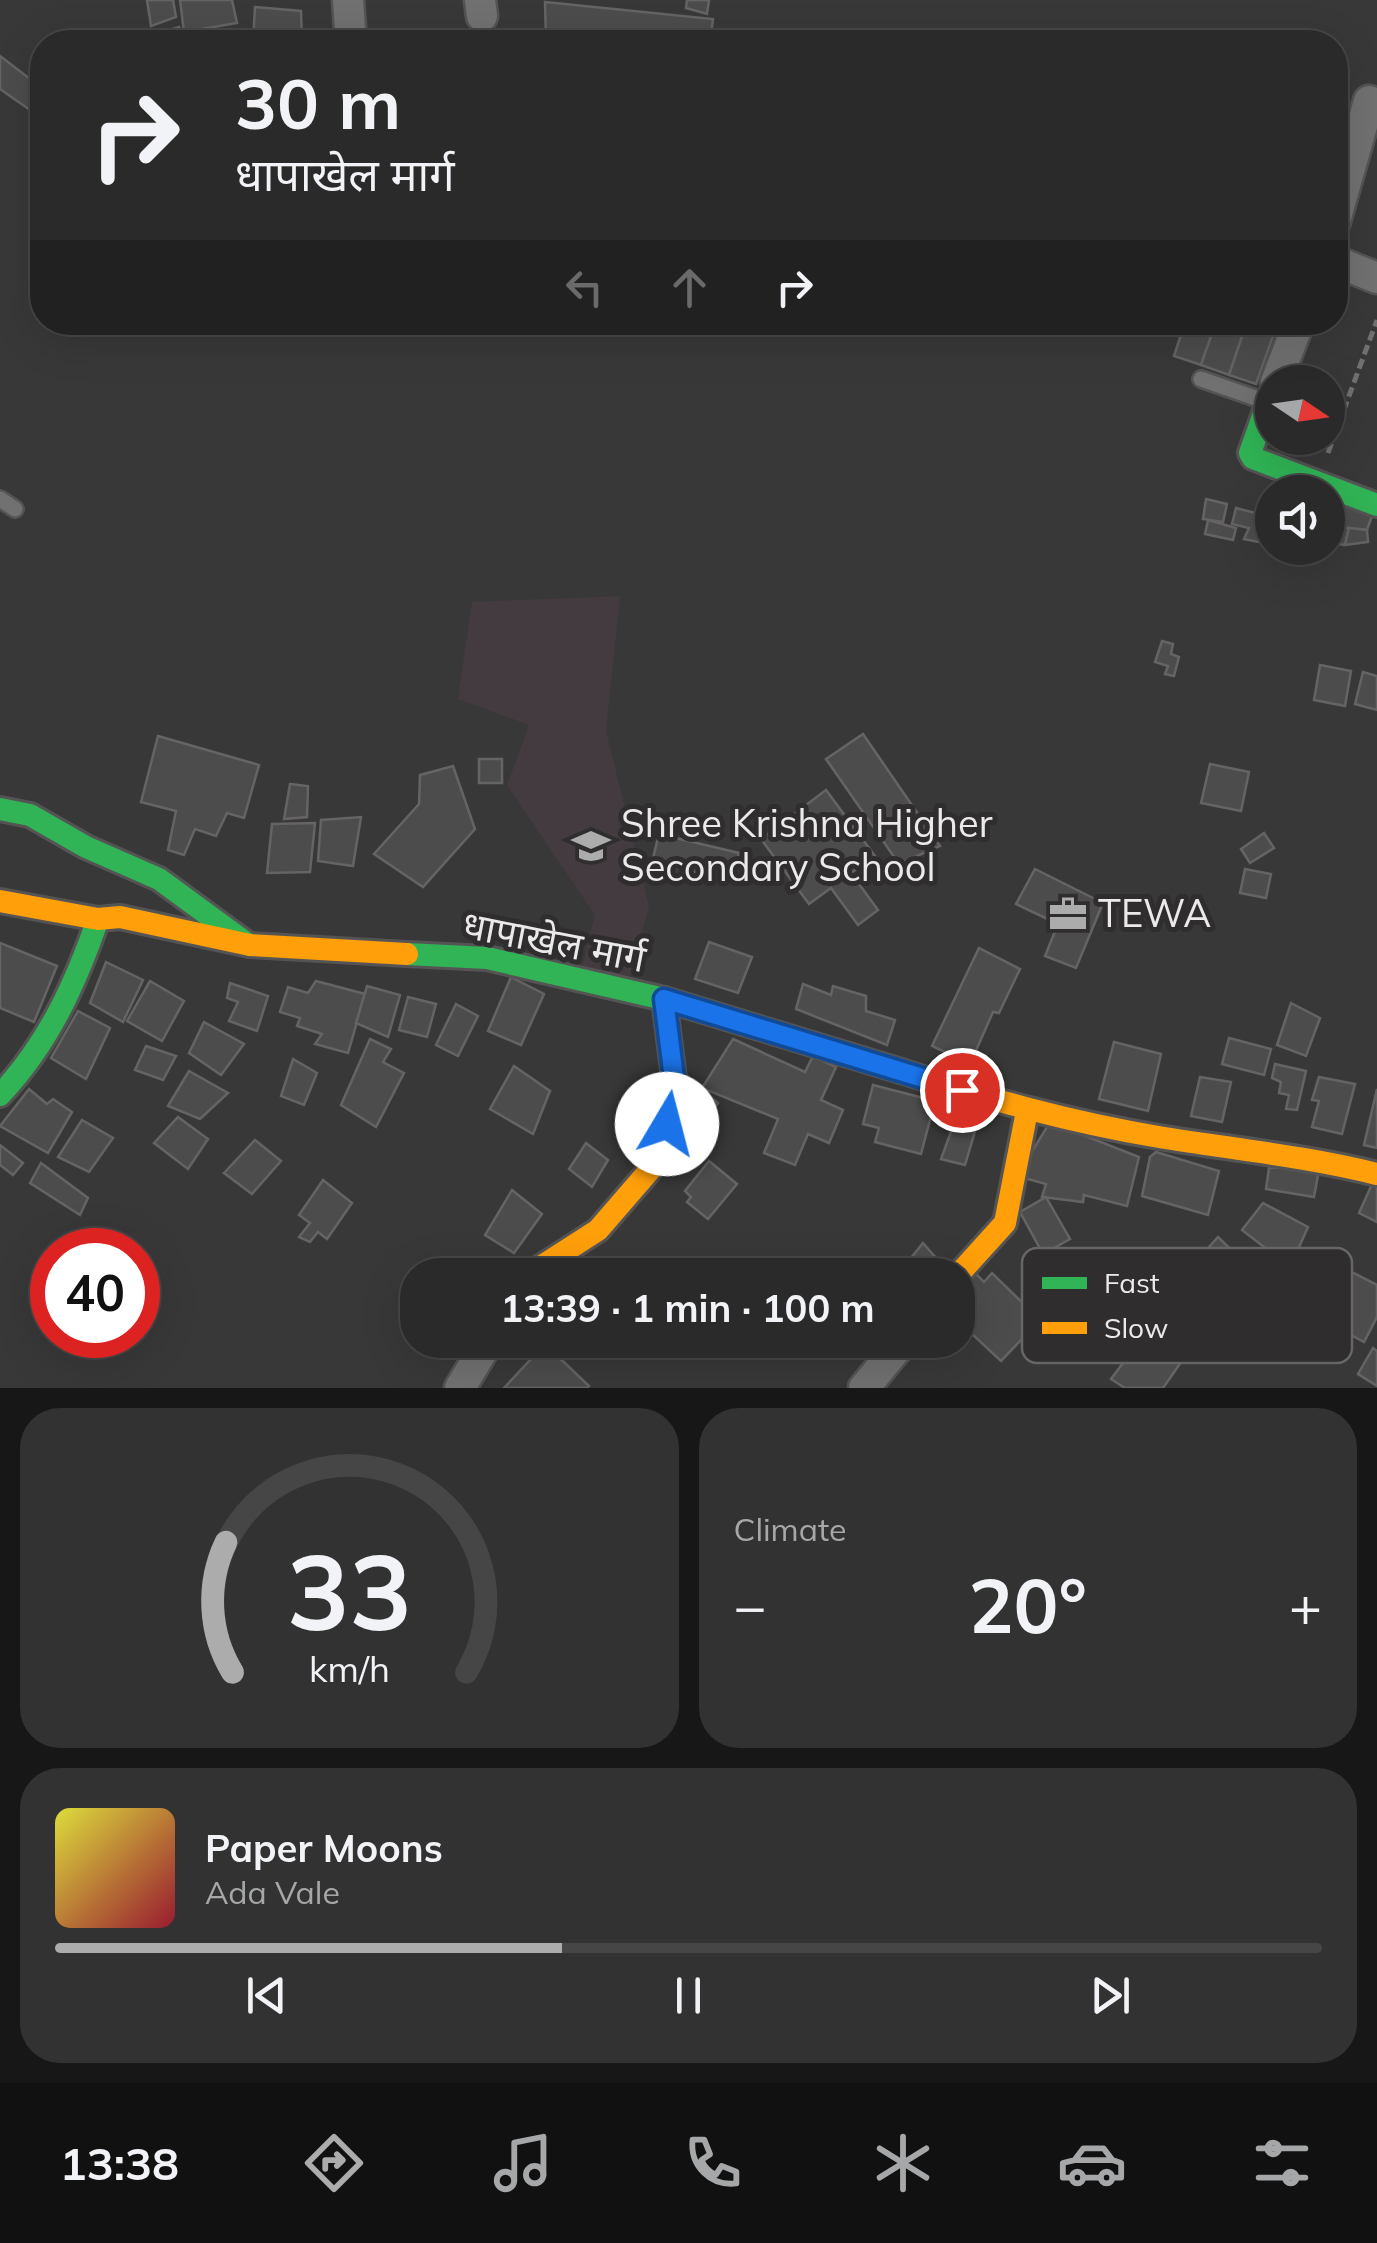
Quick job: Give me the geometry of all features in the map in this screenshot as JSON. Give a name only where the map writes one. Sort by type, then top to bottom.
[{"type":"main road","points":[[1255,439],[1250,453],[1260,461],[1299,475]]},
{"type":"main road","points":[[1345,493],[1377,505]]},
{"type":"main road","points":[[0,809],[30,814],[86,847],[160,879],[250,945]]},
{"type":"main road","name":"धापाखेल मार्ग","points":[[0,901],[98,919],[120,917],[250,945],[487,958],[664,999],[834,1048],[1027,1111],[1158,1137],[1316,1159],[1377,1174]]},
{"type":"main road","points":[[0,1095],[22,1073],[58,1023],[98,919]]},
{"type":"main road","points":[[554,1258],[598,1230],[649,1171],[676,1094],[664,999]]},
{"type":"main road","points":[[974,1258],[1005,1223],[1027,1111]]},
{"type":"street","points":[[1348,180],[1374,95]]},
{"type":"street","points":[[1348,266],[1377,278]]},
{"type":"street","points":[[1283,365],[1295,335]]},
{"type":"street","points":[[460,1388],[478,1358]]},
{"type":"street","points":[[864,1388],[889,1358]]},
{"type":"lane","points":[[1202,379],[1255,389]]},
{"type":"lane","points":[[0,499],[14,509]]},
{"type":"path","points":[[1321,475],[1377,320]]},
{"type":"shaded area","name":"Shree Krishna Higher Secondary School","points":[[620,596],[606,731],[649,906],[627,985],[582,967],[595,915],[507,785],[529,725],[458,699],[472,602]]},
{"type":"building","points":[[147,0],[173,0],[176,17],[151,26]]},
{"type":"building","points":[[180,0],[232,0],[237,23],[184,30]]},
{"type":"building","points":[[687,0],[709,0],[707,14],[686,8]]},
{"type":"building","points":[[545,2],[713,19],[712,30],[546,30]]},
{"type":"building","points":[[255,7],[301,11],[302,30],[254,30]]},
{"type":"building","points":[[0,56],[30,79],[30,110],[0,89]]},
{"type":"building","points":[[1181,335],[1211,335],[1201,365],[1174,356]]},
{"type":"building","points":[[1211,335],[1243,335],[1229,375],[1201,365]]},
{"type":"building","points":[[1243,335],[1273,335],[1263,365],[1255,365],[1255,384],[1229,375]]},
{"type":"building","points":[[1206,499],[1227,504],[1223,522],[1203,519]]},
{"type":"building","points":[[1345,505],[1373,513],[1367,530],[1345,528]]},
{"type":"building","points":[[1236,508],[1255,513],[1255,541],[1244,539],[1249,528],[1232,524]]},
{"type":"building","points":[[1208,520],[1236,528],[1233,540],[1205,534]]},
{"type":"building","points":[[1349,528],[1367,530],[1368,542],[1345,545]]},
{"type":"building","points":[[1162,641],[1173,644],[1171,654],[1179,657],[1174,676],[1165,674],[1168,666],[1155,662]]},
{"type":"building","points":[[1320,665],[1351,671],[1345,706],[1314,700]]},
{"type":"building","points":[[1363,672],[1377,676],[1377,710],[1355,704]]},
{"type":"building","points":[[863,734],[940,846],[899,864],[826,759]]},
{"type":"building","points":[[158,736],[259,765],[244,818],[227,813],[216,836],[195,829],[184,855],[168,850],[176,811],[141,802]]},
{"type":"building","points":[[479,759],[502,759],[502,783],[479,783]]},
{"type":"building","points":[[1210,764],[1249,772],[1241,811],[1201,803]]},
{"type":"building","points":[[453,766],[475,829],[423,887],[374,854],[419,804],[420,775]]},
{"type":"building","points":[[290,784],[308,786],[307,817],[284,819]]},
{"type":"building","points":[[826,790],[875,856],[851,873],[878,910],[858,925],[831,888],[809,904],[761,839]]},
{"type":"building","points":[[361,817],[353,866],[318,861],[321,820]]},
{"type":"building","points":[[315,823],[310,872],[267,873],[272,824]]},
{"type":"building","points":[[1264,833],[1274,848],[1250,863],[1241,849]]},
{"type":"building","points":[[659,834],[739,853],[732,881],[652,862]]},
{"type":"building","name":"TEWA","points":[[1035,869],[1103,903],[1076,968],[1045,956],[1058,924],[1016,904]]},
{"type":"building","points":[[1245,869],[1271,874],[1266,898],[1240,893]]},
{"type":"building","points":[[709,942],[752,957],[738,993],[695,979]]},
{"type":"building","points":[[0,943],[57,966],[34,1022],[0,1008]]},
{"type":"building","points":[[979,948],[1020,969],[999,1013],[993,1012],[970,1064],[932,1046]]},
{"type":"building","points":[[106,962],[143,980],[123,1022],[90,1003]]},
{"type":"building","points":[[511,977],[544,994],[521,1045],[488,1031]]},
{"type":"building","points":[[150,981],[184,1001],[162,1041],[127,1021]]},
{"type":"building","points":[[316,981],[365,994],[348,1053],[315,1044],[322,1034],[297,1026],[300,1018],[280,1012],[288,987],[308,993]]},
{"type":"building","points":[[230,983],[268,996],[257,1031],[229,1021],[238,1002],[227,998]]},
{"type":"building","points":[[803,984],[831,995],[833,986],[866,996],[866,1011],[895,1020],[887,1045],[796,1009]]},
{"type":"building","points":[[367,986],[400,995],[388,1037],[356,1023]]},
{"type":"building","points":[[408,997],[436,1004],[427,1037],[399,1030]]},
{"type":"building","points":[[1291,1003],[1320,1018],[1306,1056],[1277,1045]]},
{"type":"building","points":[[456,1004],[478,1016],[458,1056],[436,1045]]},
{"type":"building","points":[[78,1011],[110,1028],[86,1079],[51,1058]]},
{"type":"building","points":[[204,1022],[244,1044],[221,1075],[189,1053]]},
{"type":"building","points":[[1229,1038],[1271,1049],[1264,1075],[1222,1064]]},
{"type":"building","points":[[370,1039],[391,1049],[383,1062],[404,1073],[376,1127],[341,1105]]},
{"type":"building","points":[[733,1039],[805,1072],[813,1056],[836,1067],[821,1100],[843,1110],[829,1143],[808,1134],[795,1165],[764,1153],[778,1119],[702,1088]]},
{"type":"building","points":[[1114,1042],[1161,1054],[1148,1111],[1099,1099]]},
{"type":"building","points":[[146,1046],[176,1056],[163,1080],[135,1070]]},
{"type":"building","points":[[293,1059],[317,1073],[304,1105],[281,1096]]},
{"type":"building","points":[[1275,1064],[1306,1071],[1297,1110],[1286,1109],[1289,1095],[1279,1093],[1281,1082],[1272,1078]]},
{"type":"building","points":[[514,1066],[550,1091],[533,1134],[490,1109]]},
{"type":"building","points":[[189,1071],[228,1093],[200,1119],[168,1106]]},
{"type":"building","points":[[1200,1077],[1231,1082],[1222,1122],[1191,1116]]},
{"type":"building","points":[[1319,1077],[1355,1084],[1342,1134],[1312,1127],[1319,1101],[1312,1100]]},
{"type":"building","points":[[691,1080],[718,1103],[698,1131],[674,1115]]},
{"type":"building","points":[[873,1085],[935,1101],[921,1154],[875,1142],[879,1128],[863,1124]]},
{"type":"building","points":[[29,1089],[47,1104],[53,1099],[72,1112],[48,1153],[0,1126]]},
{"type":"building","points":[[1377,1089],[1377,1148],[1364,1145]]},
{"type":"building","points":[[957,1115],[978,1121],[965,1165],[941,1159]]},
{"type":"building","points":[[178,1117],[208,1139],[188,1169],[154,1143]]},
{"type":"building","points":[[82,1120],[113,1138],[89,1172],[58,1157]]},
{"type":"building","points":[[1050,1122],[1139,1157],[1127,1206],[1084,1195],[1083,1202],[1042,1197],[1046,1184],[1017,1176]]},
{"type":"building","points":[[255,1140],[281,1161],[252,1194],[224,1173]]},
{"type":"building","points":[[586,1143],[608,1160],[592,1187],[569,1169]]},
{"type":"building","points":[[0,1145],[23,1163],[13,1175],[0,1165]]},
{"type":"building","points":[[1156,1152],[1219,1171],[1208,1215],[1142,1196],[1150,1157]]},
{"type":"building","points":[[709,1161],[737,1184],[708,1219],[687,1202],[691,1197],[685,1191]]},
{"type":"building","points":[[41,1163],[88,1198],[80,1215],[30,1183]]},
{"type":"building","points":[[1320,1164],[1314,1197],[1266,1189],[1269,1168]]},
{"type":"building","points":[[323,1180],[352,1203],[327,1239],[318,1232],[310,1242],[299,1237],[310,1223],[299,1215]]},
{"type":"building","points":[[1373,1182],[1377,1184],[1377,1222],[1359,1213]]},
{"type":"building","points":[[512,1190],[542,1214],[514,1253],[485,1235]]},
{"type":"building","points":[[1046,1197],[1070,1239],[1054,1248],[1040,1248],[1020,1212]]},
{"type":"building","points":[[1263,1203],[1308,1227],[1299,1248],[1265,1248],[1242,1230]]},
{"type":"building","points":[[1218,1237],[1229,1248],[1208,1248]]},
{"type":"building","points":[[923,1243],[936,1258],[911,1258]]},
{"type":"building","points":[[1352,1272],[1377,1285],[1377,1317],[1364,1342],[1352,1335]]},
{"type":"building","points":[[975,1273],[984,1282],[992,1273],[1022,1302],[1022,1339],[1001,1361],[975,1337]]},
{"type":"building","points":[[1373,1348],[1377,1351],[1377,1386],[1358,1374]]},
{"type":"building","points":[[532,1358],[560,1358],[589,1386],[587,1388],[504,1388]]},
{"type":"building","points":[[1123,1363],[1180,1363],[1163,1388],[1125,1388],[1111,1379]]},
{"type":"traffic: fast","points":[[1255,439],[1250,453],[1253,458],[1377,505]]},
{"type":"traffic: fast","points":[[0,809],[30,815],[86,847],[159,879],[249,945]]},
{"type":"traffic: fast","points":[[0,1095],[32,1055],[58,1013],[98,919]]},
{"type":"traffic: fast","points":[[407,954],[487,958],[664,999],[901,1071]]},
{"type":"traffic: slow","points":[[0,901],[98,919],[120,917],[250,945],[407,954]]},
{"type":"traffic: slow","points":[[554,1258],[598,1230],[649,1171],[676,1094],[664,999]]},
{"type":"traffic: slow","points":[[901,1071],[1093,1124],[1377,1174]]},
{"type":"traffic: slow","points":[[973,1258],[1005,1223],[1027,1111]]},
{"type":"place","name":"Shree Krishna Higher Secondary School","points":[[591,846]]},
{"type":"place","name":"TEWA","points":[[1068,914]]},
{"type":"route","points":[[667,1124],[676,1094],[664,999],[962,1090]]}]
